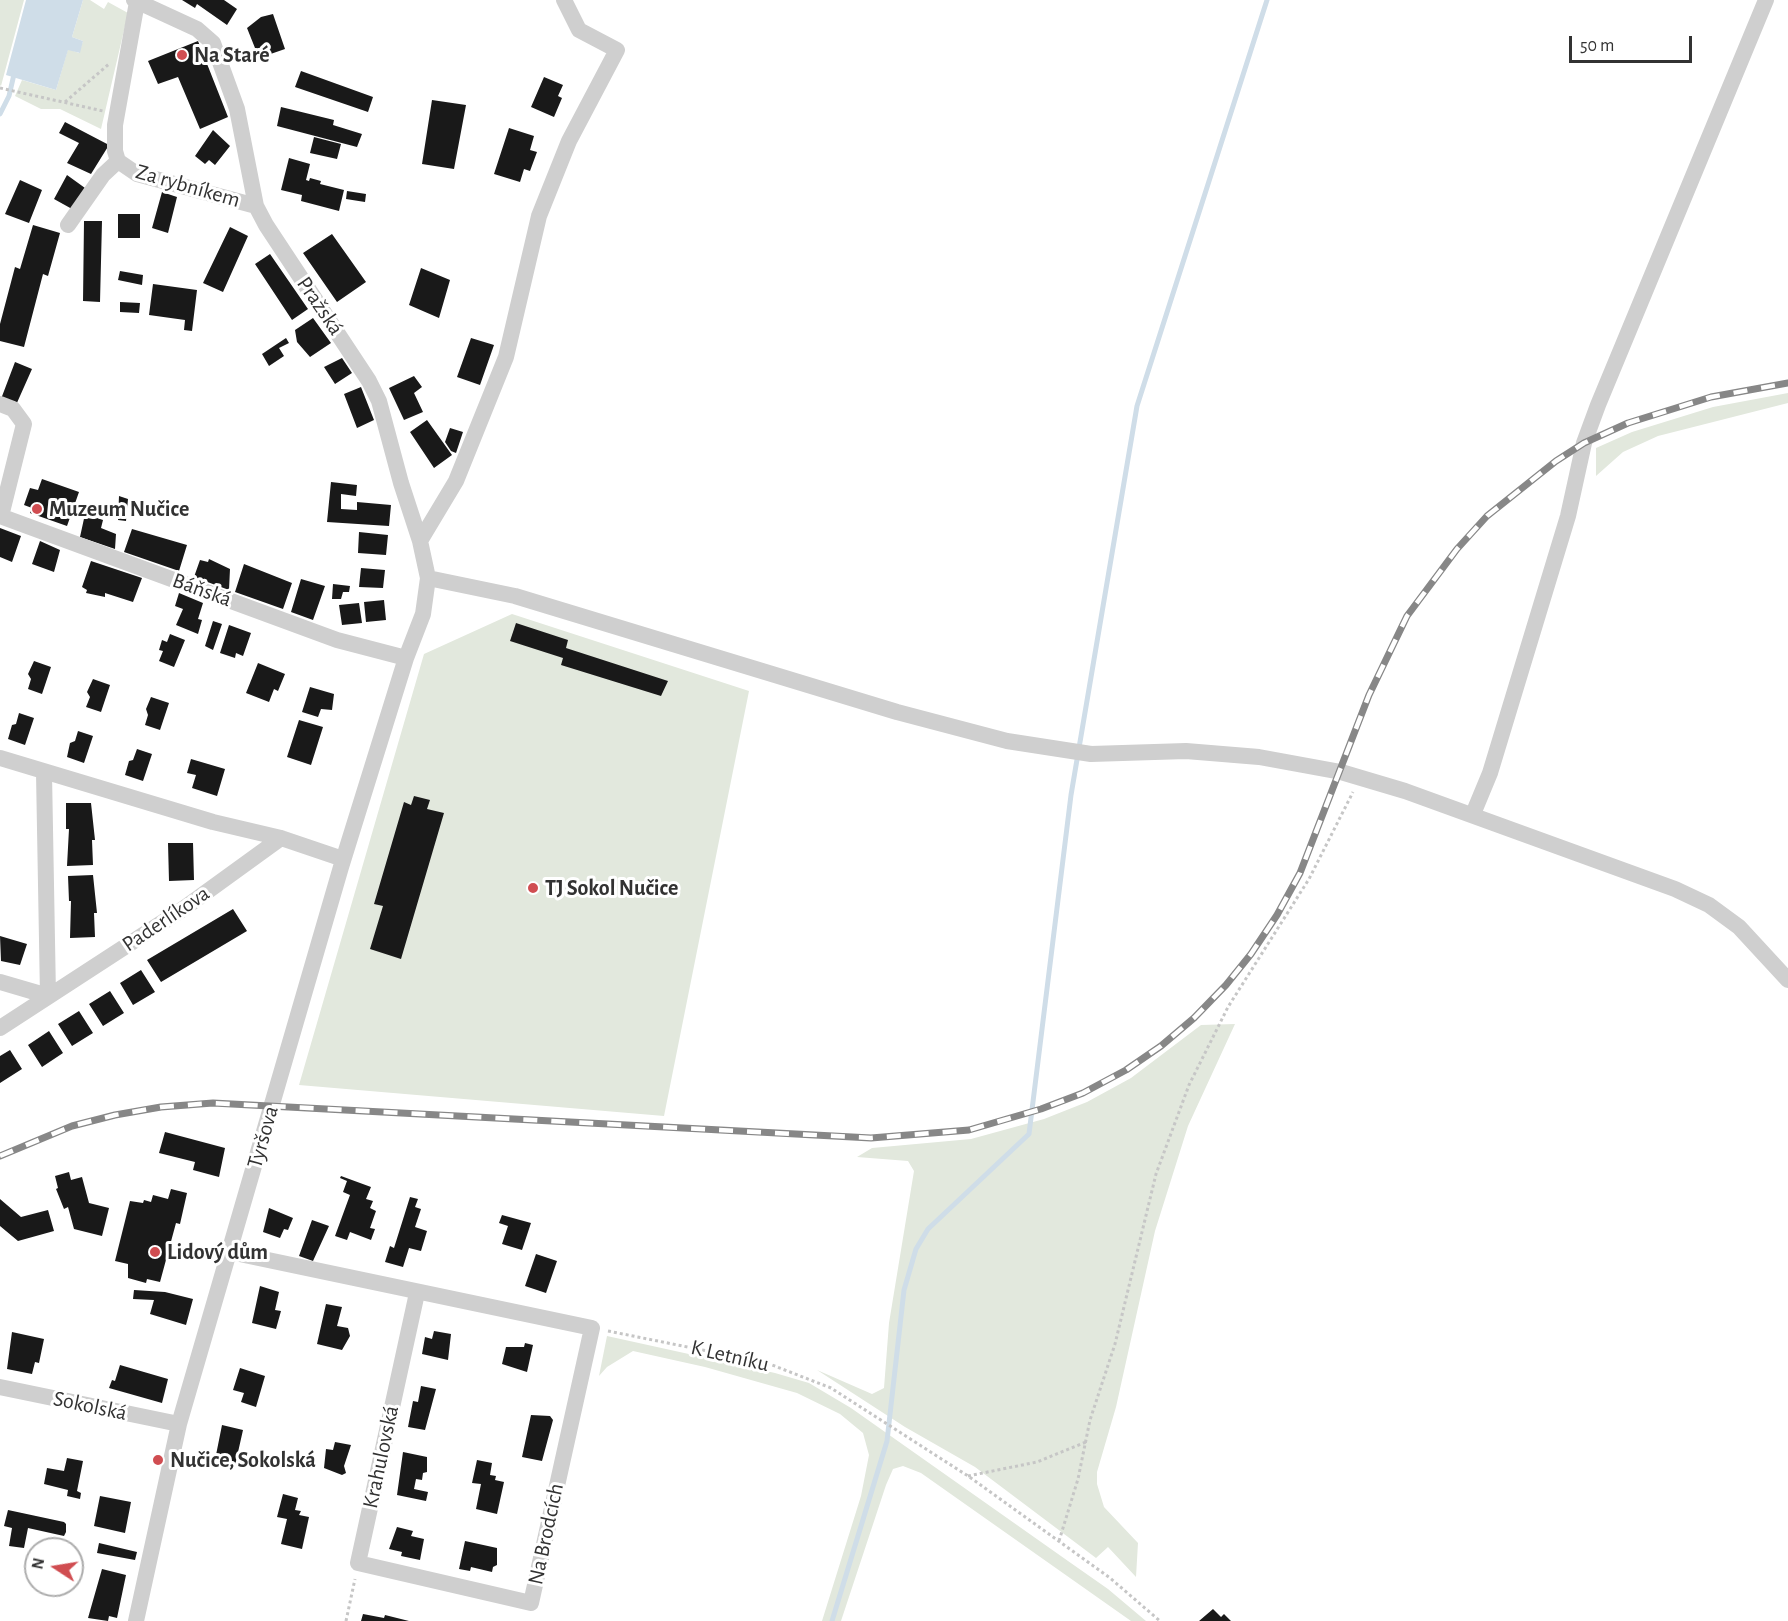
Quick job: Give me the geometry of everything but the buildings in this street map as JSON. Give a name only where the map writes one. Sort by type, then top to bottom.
[{"type":"street","points":[[420,541],[456,482],[502,367],[539,216],[569,141],[617,50],[579,30],[564,0]]},
{"type":"street","points":[[1473,814],[1490,773],[1568,516],[1584,443],[1766,0]]},
{"type":"street","name":"Za rybníkem","points":[[136,1],[116,114],[115,151],[118,161],[137,174],[256,206]]},
{"type":"street","name":"Pražská","points":[[136,1],[197,29],[213,43],[237,109],[256,206],[266,225],[369,381],[388,426],[401,483],[420,541],[428,578],[423,614],[406,658]]},
{"type":"street","points":[[68,225],[104,175],[118,161]]},
{"type":"street","points":[[0,404],[13,409],[24,424],[0,516]]},
{"type":"street","name":"Báňská","points":[[0,516],[337,640],[406,658]]},
{"type":"street","points":[[428,578],[515,596],[897,712],[1007,741],[1091,754],[1186,751],[1228,753],[1300,763],[1360,778],[1473,814],[1675,889],[1709,905],[1739,927],[1788,980]]},
{"type":"street","name":"Tyršova","points":[[136,1621],[179,1424],[343,859],[406,658]]},
{"type":"street","points":[[0,758],[213,822],[281,838],[343,859]]},
{"type":"street","points":[[0,982],[48,996],[44,773]]},
{"type":"street","name":"Paderlíkova","points":[[0,1028],[183,909],[281,838]]},
{"type":"street","points":[[230,1252],[592,1328]]},
{"type":"street","name":"Krahulovská","points":[[358,1563],[417,1293]]},
{"type":"street","name":"Na Brodcích","points":[[358,1563],[531,1603],[592,1328]]},
{"type":"street","name":"Sokolská","points":[[0,1387],[179,1424]]},
{"type":"path","points":[[65,102],[127,50]]},
{"type":"path","points":[[0,88],[116,114]]},
{"type":"path","points":[[1059,1541],[1115,1344],[1156,1174],[1190,1085],[1228,1007],[1309,879],[1360,778]]},
{"type":"path","name":"K Letníku","points":[[592,1328],[767,1362],[831,1388],[968,1476],[1110,1578],[1160,1621]]},
{"type":"path","points":[[968,1476],[1037,1462],[1086,1442]]},
{"type":"path","points":[[346,1621],[358,1563]]},
{"type":"shaded area","points":[[0,0],[24,0],[1,86],[0,85]]},
{"type":"shaded area","points":[[26,0],[83,0],[72,37],[83,41],[80,53],[68,50],[56,90],[6,75]]},
{"type":"shaded area","points":[[83,0],[90,0],[104,9],[108,2],[128,13],[101,129],[60,109],[41,109],[15,96],[22,80],[56,90],[68,49],[79,53],[83,41],[72,37]]},
{"type":"shaded area","points":[[1788,393],[1788,403],[1658,436],[1623,452],[1596,476],[1596,448],[1632,432],[1713,407]]},
{"type":"shaded area","name":"TJ Sokol Nučice","points":[[512,614],[749,691],[664,1116],[299,1085],[424,654]]},
{"type":"shaded area","points":[[1235,1024],[1188,1126],[1155,1231],[1116,1407],[1097,1472],[1097,1484],[1104,1507],[1138,1543],[1136,1577],[1108,1547],[1096,1558],[975,1467],[905,1427],[817,1370],[872,1394],[884,1388],[889,1323],[914,1171],[908,1161],[857,1157],[872,1148],[971,1139],[1044,1119],[1087,1102],[1131,1078],[1201,1025]]},
{"type":"shaded area","points":[[607,1336],[775,1373],[809,1383],[851,1408],[1108,1589],[1146,1621],[1131,1621],[921,1473],[903,1466],[893,1469],[886,1485],[841,1621],[822,1621],[861,1496],[869,1455],[863,1433],[840,1414],[797,1393],[705,1367],[633,1351],[607,1367],[599,1376]]},
{"type":"waterway","points":[[832,1621],[887,1441],[904,1290],[916,1249],[928,1229],[1029,1134],[1071,795],[1137,406],[1267,0]]},
{"type":"waterway","points":[[0,114],[9,96],[15,70]]},
{"type":"railway","points":[[0,1156],[72,1126],[115,1115],[161,1107],[213,1103],[871,1138],[969,1130],[1041,1109],[1083,1093],[1126,1070],[1161,1046],[1194,1018],[1226,985],[1251,954],[1277,915],[1300,873],[1369,695],[1407,616],[1457,549],[1487,516],[1556,461],[1584,443],[1628,423],[1711,397],[1788,383]]},
{"type":"place","name":"Na Staré","points":[[182,55]]},
{"type":"place","name":"Muzeum Nučice","points":[[37,509]]},
{"type":"place","name":"TJ Sokol Nučice","points":[[533,888]]},
{"type":"place","name":"Lidový dům","points":[[155,1252]]},
{"type":"place","name":"Nučice, Sokolská","points":[[158,1460]]}]
